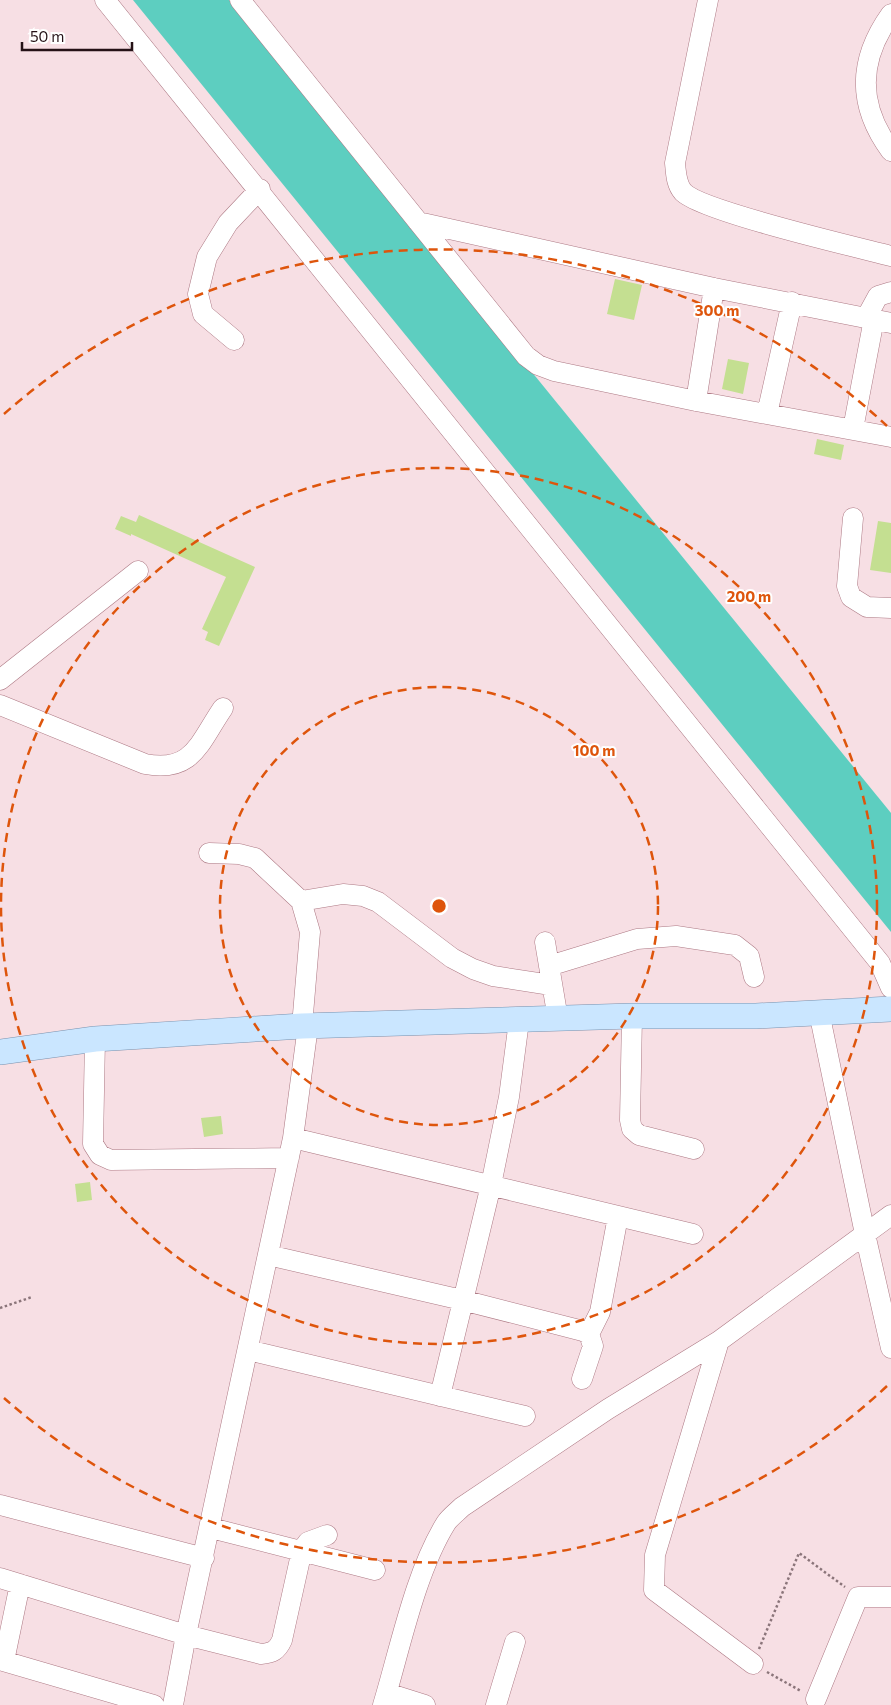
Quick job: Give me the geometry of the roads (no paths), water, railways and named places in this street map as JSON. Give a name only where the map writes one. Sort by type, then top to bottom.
[{"type":"main road","points":[[0,1052],[95,1039],[305,1026],[519,1021],[632,1016],[756,1016],[891,1009]]},
{"type":"street","points":[[105,0],[260,189],[880,963],[891,988]]},
{"type":"street","points":[[240,0],[526,356],[538,365],[554,371],[696,401],[891,437]]},
{"type":"street","points":[[708,0],[675,163],[676,180],[682,191],[694,200],[738,214],[891,256]]},
{"type":"street","points":[[891,14],[877,37],[867,63],[867,106],[876,131],[891,150]]},
{"type":"street","points":[[234,340],[203,314],[198,294],[207,257],[228,223],[260,189]]},
{"type":"street","points":[[418,222],[714,288],[877,320]]},
{"type":"street","points":[[696,401],[714,288]]},
{"type":"street","points":[[853,429],[877,320],[878,296],[891,292]]},
{"type":"street","points":[[767,414],[792,302]]},
{"type":"street","points":[[853,518],[848,586],[851,597],[867,607],[891,608]]},
{"type":"street","points":[[0,680],[138,571]]},
{"type":"street","points":[[0,705],[145,764],[164,768],[178,765],[190,758],[223,708]]},
{"type":"street","points":[[173,1705],[186,1635],[211,1528],[293,1138],[305,1026],[310,932],[301,901],[255,858],[239,854],[209,853]]},
{"type":"street","points":[[301,901],[343,894],[363,896],[378,902],[452,958],[473,969],[493,976],[550,976],[637,939],[676,936],[735,945],[744,950],[749,956],[754,977]]},
{"type":"street","points":[[545,942],[558,1019]]},
{"type":"street","points":[[819,1012],[865,1234],[891,1348]]},
{"type":"street","points":[[632,1016],[630,1120],[632,1129],[638,1135],[694,1149]]},
{"type":"street","points":[[440,1396],[491,1185],[509,1097],[519,1021]]},
{"type":"street","points":[[95,1039],[93,1144],[100,1155],[111,1160],[289,1158]]},
{"type":"street","points":[[293,1138],[693,1234]]},
{"type":"street","points":[[425,1705],[385,1699],[418,1587],[447,1522],[462,1506],[608,1409],[719,1341],[891,1215]]},
{"type":"street","points":[[582,1380],[593,1346],[589,1334],[600,1312],[616,1227]]},
{"type":"street","points":[[268,1256],[462,1300],[589,1334]]},
{"type":"street","points":[[719,1341],[655,1555],[654,1590],[753,1664]]},
{"type":"street","points":[[248,1350],[525,1416]]},
{"type":"street","points":[[0,1505],[204,1558]]},
{"type":"street","points":[[211,1528],[375,1570]]},
{"type":"street","points":[[0,1578],[186,1635],[260,1654],[271,1653],[278,1649],[302,1550],[308,1542],[327,1535]]},
{"type":"street","points":[[20,1584],[2,1660],[154,1705]]},
{"type":"street","points":[[816,1699],[858,1597],[891,1597]]},
{"type":"street","points":[[496,1705],[514,1642]]}]
